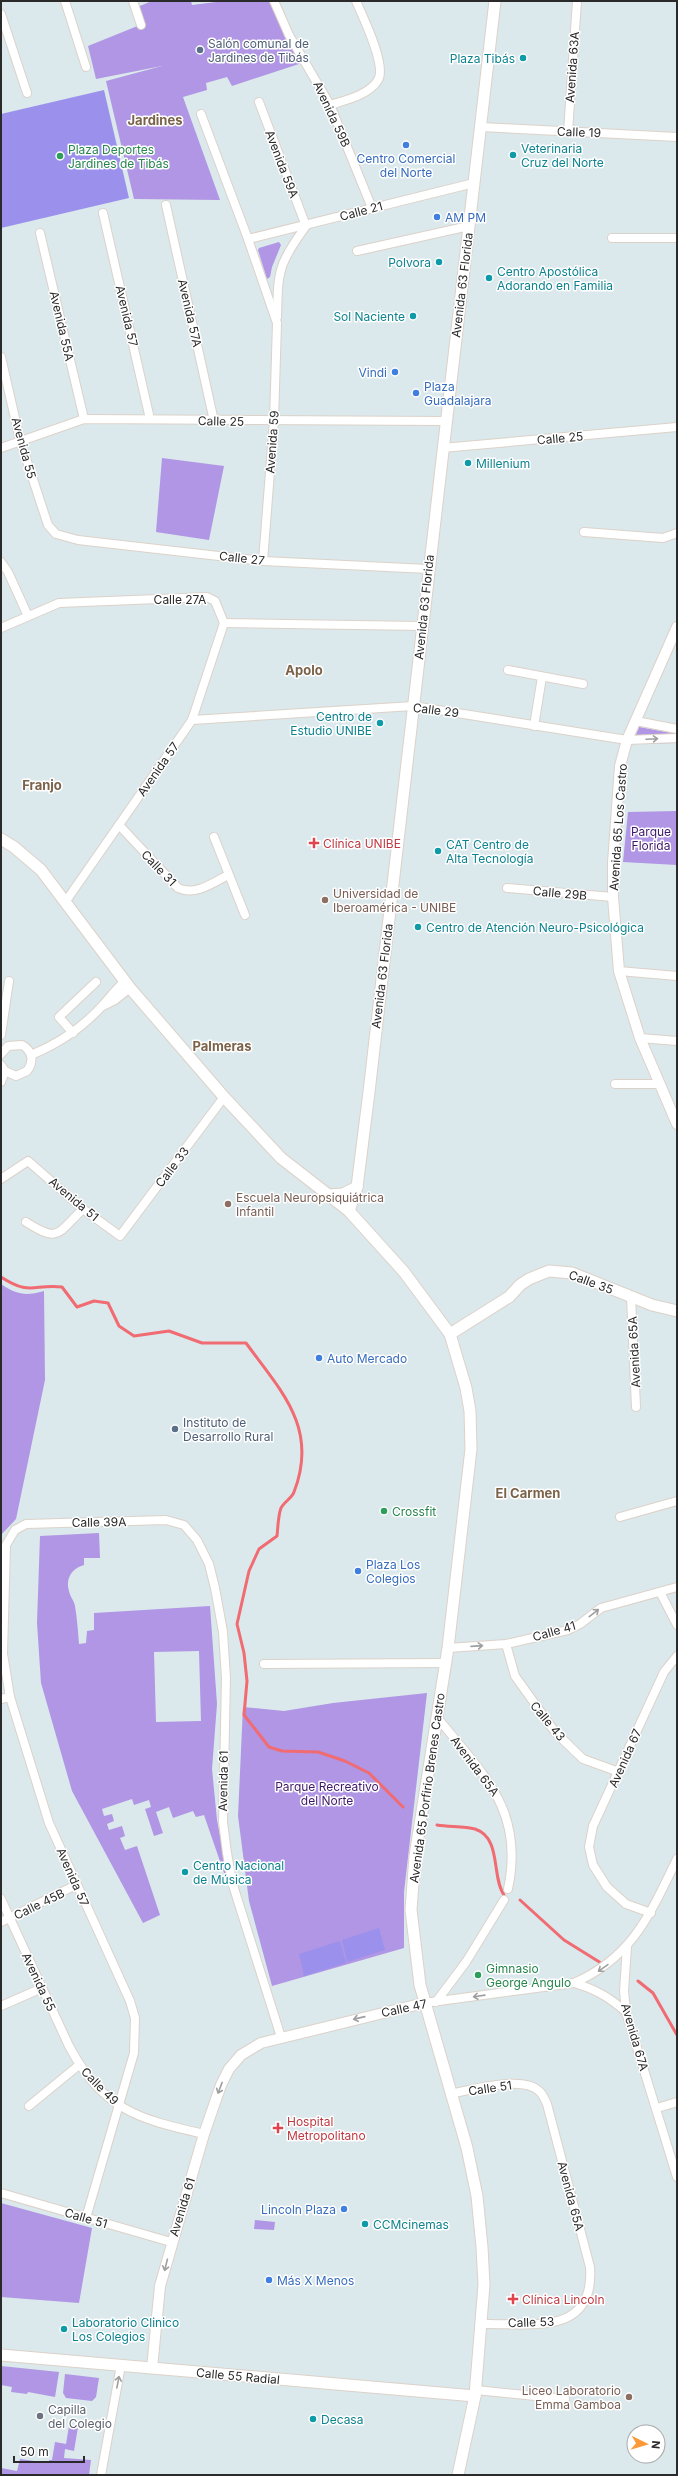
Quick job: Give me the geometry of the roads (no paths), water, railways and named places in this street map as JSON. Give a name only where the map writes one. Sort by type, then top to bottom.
[{"type":"main road","name":"Avenida 63 Florida","points":[[349,1211],[357,1188],[495,1]]},
{"type":"main road","points":[[1,839],[14,847],[41,870],[66,901],[127,984],[224,1097],[281,1158],[349,1211],[404,1272],[450,1334]]},
{"type":"main road","points":[[328,1195],[343,1194],[357,1188]]},
{"type":"main road","name":"Calle 35","points":[[450,1334],[509,1297],[524,1282],[549,1271],[572,1274],[652,1305],[677,1311]]},
{"type":"main road","name":"Avenida 65 Porfirio Brenes Castro","points":[[450,1334],[466,1388],[471,1440],[448,1648],[415,1856],[411,1910],[424,2003],[467,2148],[477,2196],[484,2285],[482,2324],[476,2393],[458,2475]]},
{"type":"main road","name":"Calle 55 Radial","points":[[1,2355],[121,2366],[476,2393]]},
{"type":"street","points":[[65,1],[86,66]]},
{"type":"street","points":[[133,1],[141,25]]},
{"type":"street","name":"Avenida 59B","points":[[274,1],[289,35],[330,105],[372,208]]},
{"type":"street","points":[[330,105],[353,98],[374,86],[380,78],[381,66],[356,1]]},
{"type":"street","name":"Avenida 63A","points":[[568,132],[577,1]]},
{"type":"street","points":[[1,14],[27,93]]},
{"type":"street","name":"Avenida 59A","points":[[258,102],[306,226]]},
{"type":"street","name":"Avenida 59","points":[[201,114],[248,239],[277,323]]},
{"type":"street","name":"Calle 19","points":[[481,127],[677,137]]},
{"type":"street","name":"Calle 21","points":[[248,239],[306,226],[474,183]]},
{"type":"street","name":"Avenida 57A","points":[[166,205],[214,421]]},
{"type":"street","name":"Avenida 57","points":[[103,212],[150,420]]},
{"type":"street","name":"Avenida 59","points":[[263,561],[274,421],[278,280],[282,263],[306,226]]},
{"type":"street","points":[[357,251],[469,226]]},
{"type":"street","name":"Avenida 55A","points":[[40,233],[84,419]]},
{"type":"street","points":[[612,238],[677,238]]},
{"type":"street","name":"Avenida 55","points":[[1,357],[20,440],[40,507],[48,526],[56,534]]},
{"type":"street","name":"Calle 25","points":[[1,448],[20,440],[84,419],[445,422]]},
{"type":"street","name":"Calle 25","points":[[442,448],[677,427]]},
{"type":"street","points":[[584,532],[663,538],[677,533]]},
{"type":"street","name":"Calle 27","points":[[56,534],[78,540],[263,561],[428,569]]},
{"type":"street","points":[[1,562],[8,572],[28,616]]},
{"type":"street","name":"Calle 27A","points":[[1,628],[59,603],[207,597],[215,601],[224,623]]},
{"type":"street","points":[[224,623],[422,626]]},
{"type":"street","name":"Avenida 57","points":[[66,901],[192,720],[224,623]]},
{"type":"street","name":"Avenida 65 Los Castro","points":[[677,627],[627,740],[620,766],[613,863],[613,897],[619,971],[640,1038],[659,1084],[674,1112],[677,1124]]},
{"type":"street","points":[[508,670],[583,684]]},
{"type":"street","points":[[534,726],[542,677]]},
{"type":"street","name":"Calle 29","points":[[192,720],[413,706],[627,740],[677,738]]},
{"type":"street","points":[[636,721],[677,729]]},
{"type":"street","name":"Calle 31","points":[[119,825],[178,888],[184,891],[200,889],[228,875]]},
{"type":"street","points":[[214,837],[245,915]]},
{"type":"street","name":"Calle 29B","points":[[507,888],[613,897]]},
{"type":"street","points":[[619,971],[677,976]]},
{"type":"street","points":[[1,1035],[10,981]]},
{"type":"street","points":[[73,1033],[59,1017],[96,982]]},
{"type":"street","points":[[31,1055],[53,1046],[73,1033],[102,1006],[115,1000],[127,984]]},
{"type":"street","points":[[640,1038],[677,1041]]},
{"type":"street","points":[[2,1050],[17,1044],[26,1047],[31,1055],[30,1067],[21,1075],[10,1074],[3,1068]]},
{"type":"street","points":[[1,1082],[3,1068]]},
{"type":"street","points":[[615,1084],[659,1084]]},
{"type":"street","name":"Calle 33","points":[[120,1236],[224,1097]]},
{"type":"street","name":"Avenida 51","points":[[1,1179],[28,1161],[83,1209],[120,1236]]},
{"type":"street","points":[[26,1222],[45,1234],[53,1235],[59,1232],[83,1209]]},
{"type":"street","name":"Avenida 65A","points":[[631,1297],[636,1408]]},
{"type":"street","points":[[620,1517],[677,1501]]},
{"type":"street","name":"Calle 39A","points":[[15,1530],[26,1524],[166,1520],[184,1525]]},
{"type":"street","name":"Avenida 61","points":[[184,1525],[198,1540],[209,1564],[222,1632],[226,1678],[223,1822],[232,1882],[281,2037]]},
{"type":"street","name":"Avenida 57","points":[[15,1530],[6,1545],[4,1571],[3,1654],[10,1697],[49,1823],[76,1886],[130,2001],[135,2018],[134,2053],[86,2218]]},
{"type":"street","name":"Calle 41","points":[[448,1648],[506,1644],[568,1630],[580,1624],[601,1608],[677,1587]]},
{"type":"street","points":[[660,1592],[677,1625]]},
{"type":"street","name":"Calle 43","points":[[506,1644],[515,1676],[555,1732],[583,1759],[618,1772]]},
{"type":"street","name":"Avenida 67","points":[[651,1913],[626,1904],[612,1892],[593,1865],[589,1847],[594,1826],[664,1672],[677,1656]]},
{"type":"street","points":[[264,1664],[446,1662]]},
{"type":"street","points":[[1,1699],[10,1697]]},
{"type":"street","name":"Avenida 65A","points":[[437,1716],[496,1793],[506,1812],[513,1854],[508,1889]]},
{"type":"street","points":[[627,1946],[651,1913],[677,1859]]},
{"type":"street","name":"Calle 45B","points":[[1,1922],[76,1886]]},
{"type":"street","name":"Avenida 55","points":[[1,1899],[79,2065]]},
{"type":"street","points":[[436,2002],[466,1962],[504,1900]]},
{"type":"street","name":"Calle 47","points":[[241,2055],[261,2043],[281,2037],[424,2003],[574,1983],[594,1974],[612,1962],[627,1946]]},
{"type":"street","name":"Avenida 67A","points":[[627,1946],[624,1991],[626,2012],[657,2108],[677,2177]]},
{"type":"street","name":"Calle 47","points":[[574,1983],[594,1989],[611,1999],[626,2012]]},
{"type":"street","points":[[1,2006],[42,1988]]},
{"type":"street","name":"Avenida 61","points":[[152,2368],[156,2314],[172,2242],[204,2134],[221,2085],[229,2069],[241,2055]]},
{"type":"street","name":"Calle 49","points":[[29,2106],[79,2065],[118,2106],[150,2121],[204,2134]]},
{"type":"street","name":"Calle 51","points":[[450,2094],[508,2084],[529,2084]]},
{"type":"street","name":"Avenida 65A","points":[[529,2084],[540,2091],[547,2104],[590,2267],[591,2284],[587,2300],[578,2312]]},
{"type":"street","points":[[657,2108],[677,2102]]},
{"type":"street","name":"Calle 51","points":[[1,2194],[172,2242]]},
{"type":"street","name":"Calle 53","points":[[482,2324],[552,2323],[566,2320],[578,2312]]},
{"type":"street","points":[[100,2475],[121,2366]]},
{"type":"street","points":[[476,2393],[565,2399]]},
{"type":"waterway","points":[[1,1277],[11,1283],[25,1288],[52,1286],[62,1287],[77,1307],[94,1301],[108,1303],[119,1326],[134,1336],[169,1331],[202,1343],[246,1343],[283,1394],[299,1429],[302,1448],[301,1469],[294,1492],[281,1508],[277,1536],[259,1549],[249,1571],[237,1624],[244,1653],[247,1681],[244,1715],[269,1747],[282,1751],[318,1752],[345,1761],[369,1773],[403,1807]]},
{"type":"waterway","points":[[437,1825],[475,1829],[489,1840],[493,1849],[500,1887],[504,1895]]},
{"type":"waterway","points":[[520,1900],[564,1940],[601,1963]]},
{"type":"waterway","points":[[638,1981],[653,1993],[677,2035]]},
{"type":"place","name":"Salón comunal de Jardines de Tibás","points":[[200,50]]},
{"type":"place","name":"Plaza Tibás","points":[[523,58]]},
{"type":"place","name":"Centro Comercial del Norte","points":[[406,145]]},
{"type":"place","name":"Veterinaria Cruz del Norte","points":[[513,155]]},
{"type":"place","name":"Plaza Deportes Jardines de Tibás","points":[[60,156]]},
{"type":"place","name":"AM PM","points":[[437,217]]},
{"type":"place","name":"Polvora","points":[[439,262]]},
{"type":"place","name":"Centro Apostólica Adorando en Familia","points":[[489,278]]},
{"type":"place","name":"Sol Naciente","points":[[413,316]]},
{"type":"place","name":"Vindi","points":[[395,372]]},
{"type":"place","name":"Plaza Guadalajara","points":[[416,393]]},
{"type":"place","name":"Millenium","points":[[468,463]]},
{"type":"place","name":"Centro de Estudio UNIBE","points":[[380,723]]},
{"type":"place","name":"Clínica UNIBE","points":[[314,843]]},
{"type":"place","name":"CAT Centro de Alta Tecnología","points":[[438,851]]},
{"type":"place","name":"Universidad de Iberoamérica - UNIBE","points":[[325,900]]},
{"type":"place","name":"Centro de Atención Neuro-Psicológica","points":[[418,927]]},
{"type":"place","name":"Escuela Neuropsiquiátrica Infantil","points":[[228,1204]]},
{"type":"place","name":"Auto Mercado","points":[[319,1358]]},
{"type":"place","name":"Instituto de Desarrollo Rural","points":[[175,1429]]},
{"type":"place","name":"Crossfit","points":[[384,1511]]},
{"type":"place","name":"Plaza Los Colegios","points":[[358,1571]]},
{"type":"place","name":"Centro Nacional de Música","points":[[185,1872]]},
{"type":"place","name":"Gimnasio George Angulo","points":[[478,1975]]},
{"type":"place","name":"Hospital Metropolitano","points":[[278,2128]]},
{"type":"place","name":"Lincoln Plaza","points":[[344,2209]]},
{"type":"place","name":"CCMcinemas","points":[[365,2224]]},
{"type":"place","name":"Más X Menos","points":[[269,2280]]},
{"type":"place","name":"Clínica Lincoln","points":[[513,2299]]},
{"type":"place","name":"Laboratorio Clinico Los Colegios","points":[[64,2329]]},
{"type":"place","name":"Liceo Laboratorio Emma Gamboa","points":[[629,2397]]},
{"type":"place","name":"Capilla del Colegio","points":[[40,2416]]},
{"type":"place","name":"Decasa","points":[[313,2419]]},
{"type":"district","name":"Jardines","points":[[155,120]]},
{"type":"district","name":"Apolo","points":[[304,670]]},
{"type":"district","name":"Franjo","points":[[42,785]]},
{"type":"district","name":"Palmeras","points":[[222,1046]]},
{"type":"district","name":"El Carmen","points":[[528,1493]]},
{"type":"park label","name":"Parque Florida","points":[[651,838]]},
{"type":"park label","name":"Parque Recreativo del Norte","points":[[327,1793]]}]
